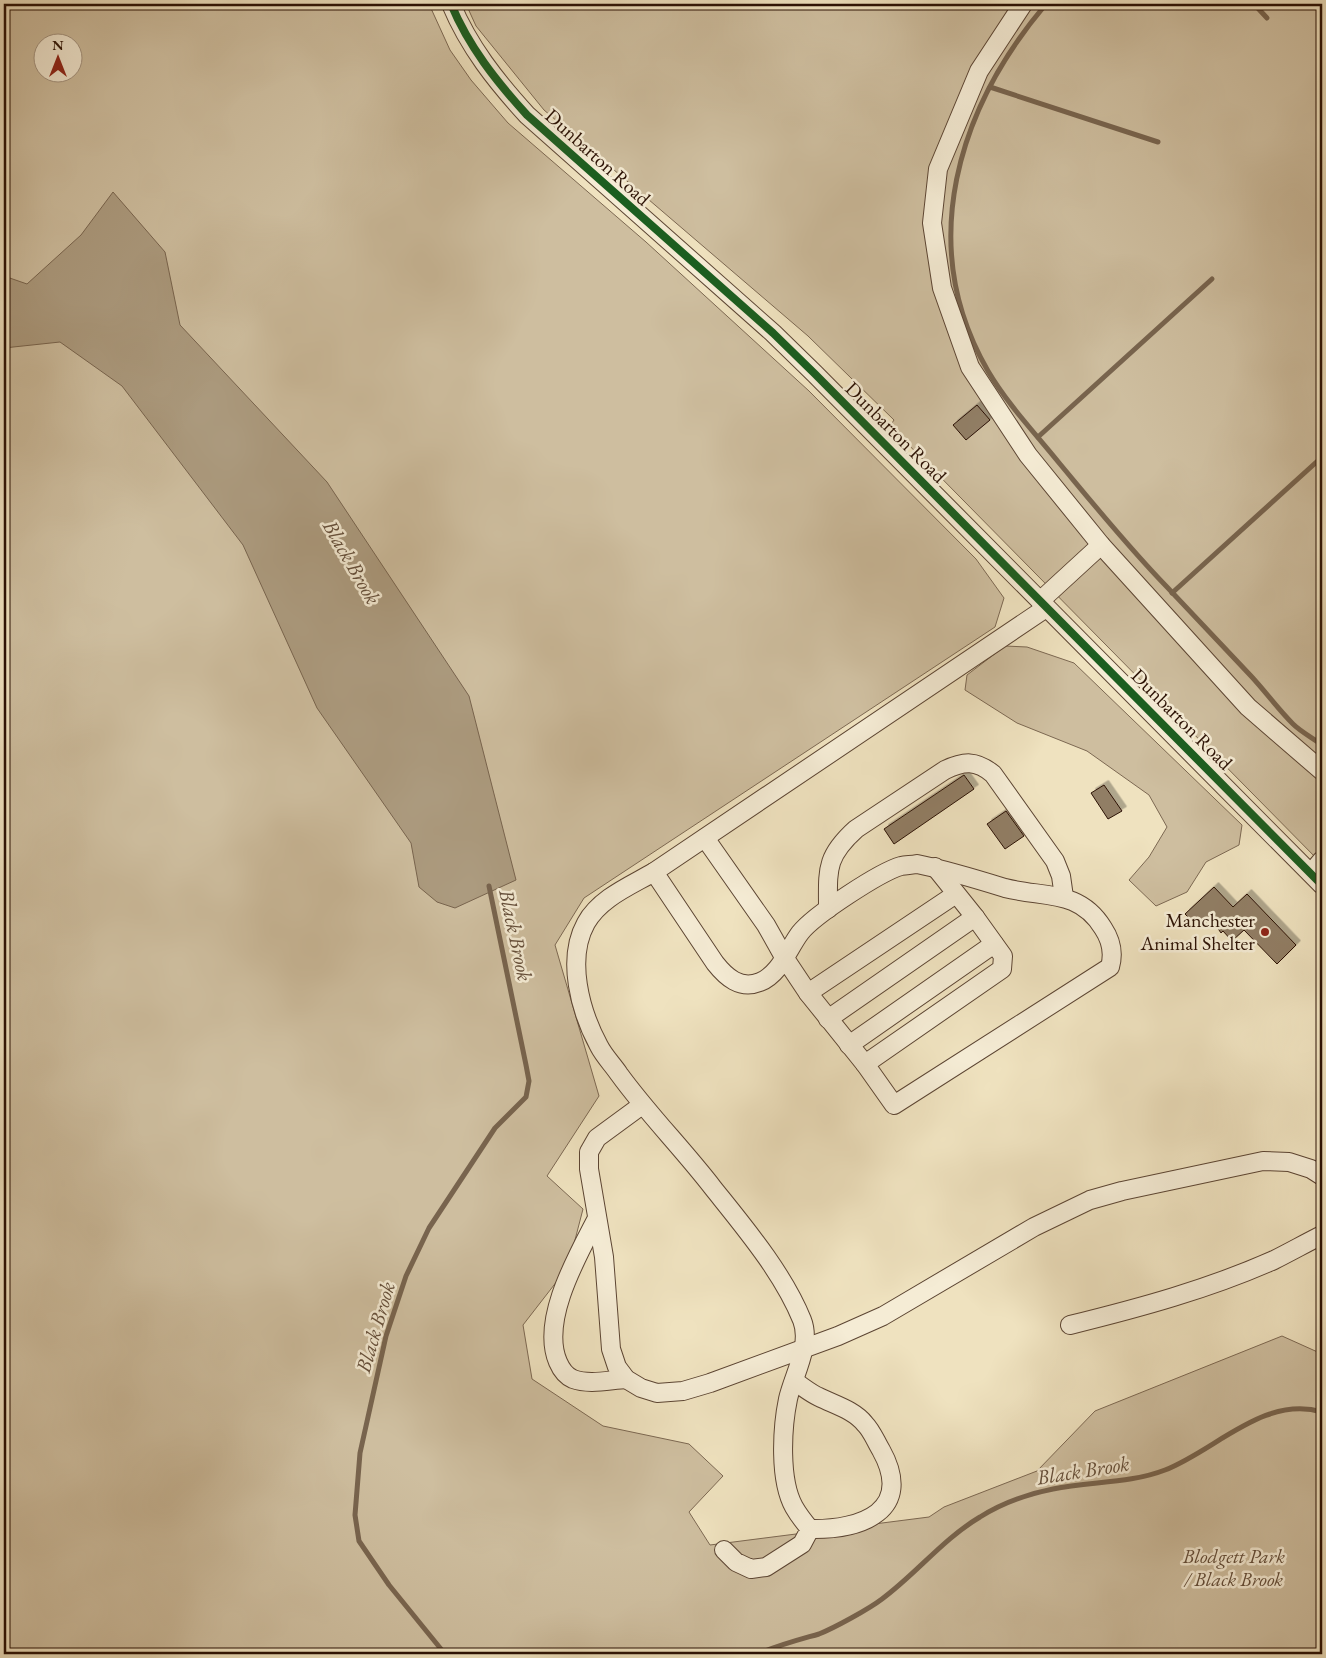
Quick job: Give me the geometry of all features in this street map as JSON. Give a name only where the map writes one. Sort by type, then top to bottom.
[{"type":"street","name":"Dunbarton Road","points":[[451,4],[459,24],[478,56],[527,115],[773,333],[1043,604],[1318,872]]},
{"type":"street","points":[[1023,4],[979,71],[938,169],[932,223],[942,288],[970,367],[1028,455],[1102,545],[1248,707],[1322,771]]},
{"type":"street","points":[[810,1529],[793,1506],[786,1483],[784,1428],[788,1399],[804,1349],[803,1322],[773,1269],[713,1187],[642,1105],[599,1046],[586,1012],[575,973],[578,948],[585,924],[592,914],[612,896],[654,872],[705,838],[1043,604],[1102,545]]},
{"type":"street","points":[[828,909],[829,866],[834,853],[845,839],[856,829],[945,770],[969,762],[984,766],[993,774],[1055,862],[1062,876],[1064,898]]},
{"type":"street","points":[[654,872],[726,977],[741,984],[758,982],[772,975],[784,958],[801,931],[828,909],[884,873],[902,866],[916,864],[1020,891],[1074,900],[1090,910],[1099,920],[1109,938],[1113,958],[1110,967],[894,1105],[865,1064],[808,993],[784,958],[766,925],[705,838]]},
{"type":"street","points":[[865,1064],[1002,970],[1003,956],[975,917],[935,868]]},
{"type":"street","points":[[808,993],[956,894]]},
{"type":"street","points":[[828,1018],[975,917]]},
{"type":"street","points":[[849,1045],[994,944]]},
{"type":"street","points":[[642,1105],[596,1138],[589,1152],[604,1258],[611,1349],[617,1367],[626,1379],[640,1388],[657,1392],[683,1391],[804,1349],[882,1316],[944,1282],[1034,1228],[1090,1200],[1122,1191],[1263,1161],[1289,1162],[1311,1169],[1322,1176]]},
{"type":"street","points":[[597,1218],[559,1299],[554,1342],[562,1369],[570,1378],[582,1382],[626,1379]]},
{"type":"street","points":[[1070,1325],[1128,1310],[1210,1285],[1275,1259],[1322,1236]]},
{"type":"street","points":[[794,1381],[818,1397],[852,1413],[866,1424],[891,1473],[891,1492],[884,1508],[864,1521],[834,1529],[810,1529]]},
{"type":"street","points":[[724,1550],[736,1562],[751,1569],[766,1567],[802,1544],[810,1529]]},
{"type":"green space","name":"Blodgett Park / Black Brook","points":[[4,4],[429,4],[450,50],[471,80],[508,123],[646,242],[809,391],[976,559],[1004,598],[995,627],[584,898],[555,945],[599,1096],[547,1176],[583,1209],[568,1267],[523,1325],[532,1379],[603,1426],[689,1444],[723,1476],[689,1512],[710,1545],[929,1517],[944,1507],[1037,1471],[1095,1411],[1282,1336],[1322,1354],[1322,1654],[4,1654]]},
{"type":"green space","points":[[466,4],[1322,4],[1322,864],[890,426],[894,420],[808,336],[544,110],[476,26]]},
{"type":"green space","points":[[1005,646],[1027,647],[1074,663],[1242,825],[1239,845],[1206,862],[1187,892],[1156,906],[1129,880],[1149,857],[1167,827],[1149,795],[1087,751],[1017,723],[965,690],[967,675]]},
{"type":"water","points":[[113,192],[165,252],[180,325],[327,482],[469,696],[516,880],[455,908],[437,902],[419,887],[411,843],[317,708],[243,545],[122,386],[60,342],[4,348],[4,276],[27,284],[81,235]]},
{"type":"building","points":[[977,405],[990,420],[966,440],[953,425]]},
{"type":"building","points":[[964,775],[974,789],[894,844],[884,829]]},
{"type":"building","points":[[1104,785],[1122,811],[1108,819],[1091,793]]},
{"type":"building","points":[[1006,811],[1024,836],[1005,849],[987,824]]},
{"type":"building","points":[[1214,887],[1233,907],[1247,894],[1296,945],[1277,964],[1244,930],[1232,941],[1223,931],[1221,933],[1211,918],[1200,929],[1185,914]]},
{"type":"waterway","points":[[1046,4],[1015,44],[990,88],[970,133],[957,179],[951,227],[954,275],[966,323],[988,371],[1004,396],[1099,511],[1139,557],[1251,676],[1287,718],[1300,730],[1322,745]]},
{"type":"waterway","points":[[1254,4],[1267,18]]},
{"type":"waterway","points":[[990,87],[1158,142]]},
{"type":"waterway","points":[[1038,437],[1212,279]]},
{"type":"waterway","points":[[1172,593],[1322,457]]},
{"type":"waterway","name":"Black Brook","points":[[445,1654],[389,1585],[359,1541],[355,1515],[360,1453],[386,1336],[406,1276],[429,1228],[495,1128],[526,1097],[529,1081],[489,886]]},
{"type":"waterway","name":"Black Brook","points":[[758,1654],[819,1634],[869,1608],[967,1526],[1006,1503],[1053,1489],[1151,1475],[1184,1461],[1241,1427],[1260,1418],[1280,1411],[1301,1409],[1322,1412]]},
{"type":"cycle path","points":[[451,4],[466,35],[484,63],[527,115],[773,333],[1322,885]]},
{"type":"place","name":"Manchester Animal Shelter","points":[[1265,932]]}]
